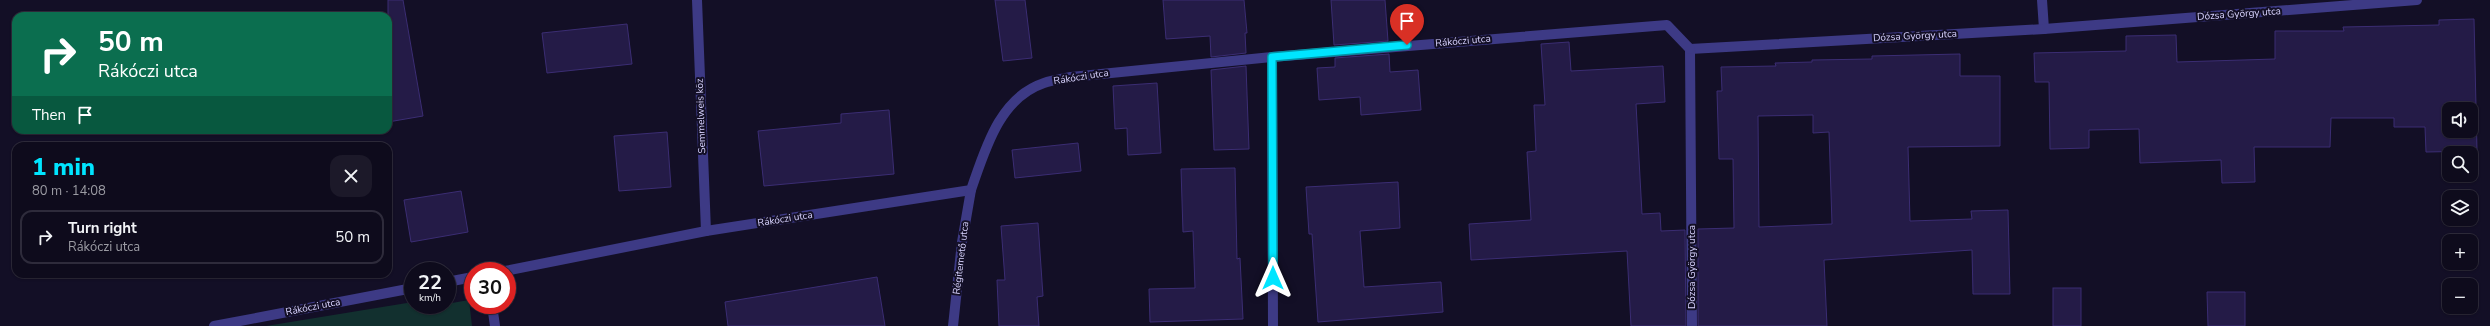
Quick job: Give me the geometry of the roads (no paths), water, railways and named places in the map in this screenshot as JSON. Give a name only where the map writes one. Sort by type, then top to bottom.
[{"type":"street","name":"Semmelweis köz","points":[[697,0],[706,231]]},
{"type":"street","points":[[2042,0],[2044,29]]},
{"type":"street","name":"Dózsa György utca","points":[[1692,326],[1690,49],[2044,29],[2417,0]]},
{"type":"street","name":"Rákóczi utca","points":[[516,269],[706,231],[971,190],[990,135],[1016,100],[1043,83],[1121,70],[1667,25],[1690,49]]},
{"type":"street","points":[[1272,57],[1273,326]]},
{"type":"street","name":"Régitemető utca","points":[[953,326],[962,242],[971,190]]},
{"type":"street","name":"Rákóczi utca","points":[[214,326],[404,290]]},
{"type":"street","points":[[493,314],[495,326]]}]
